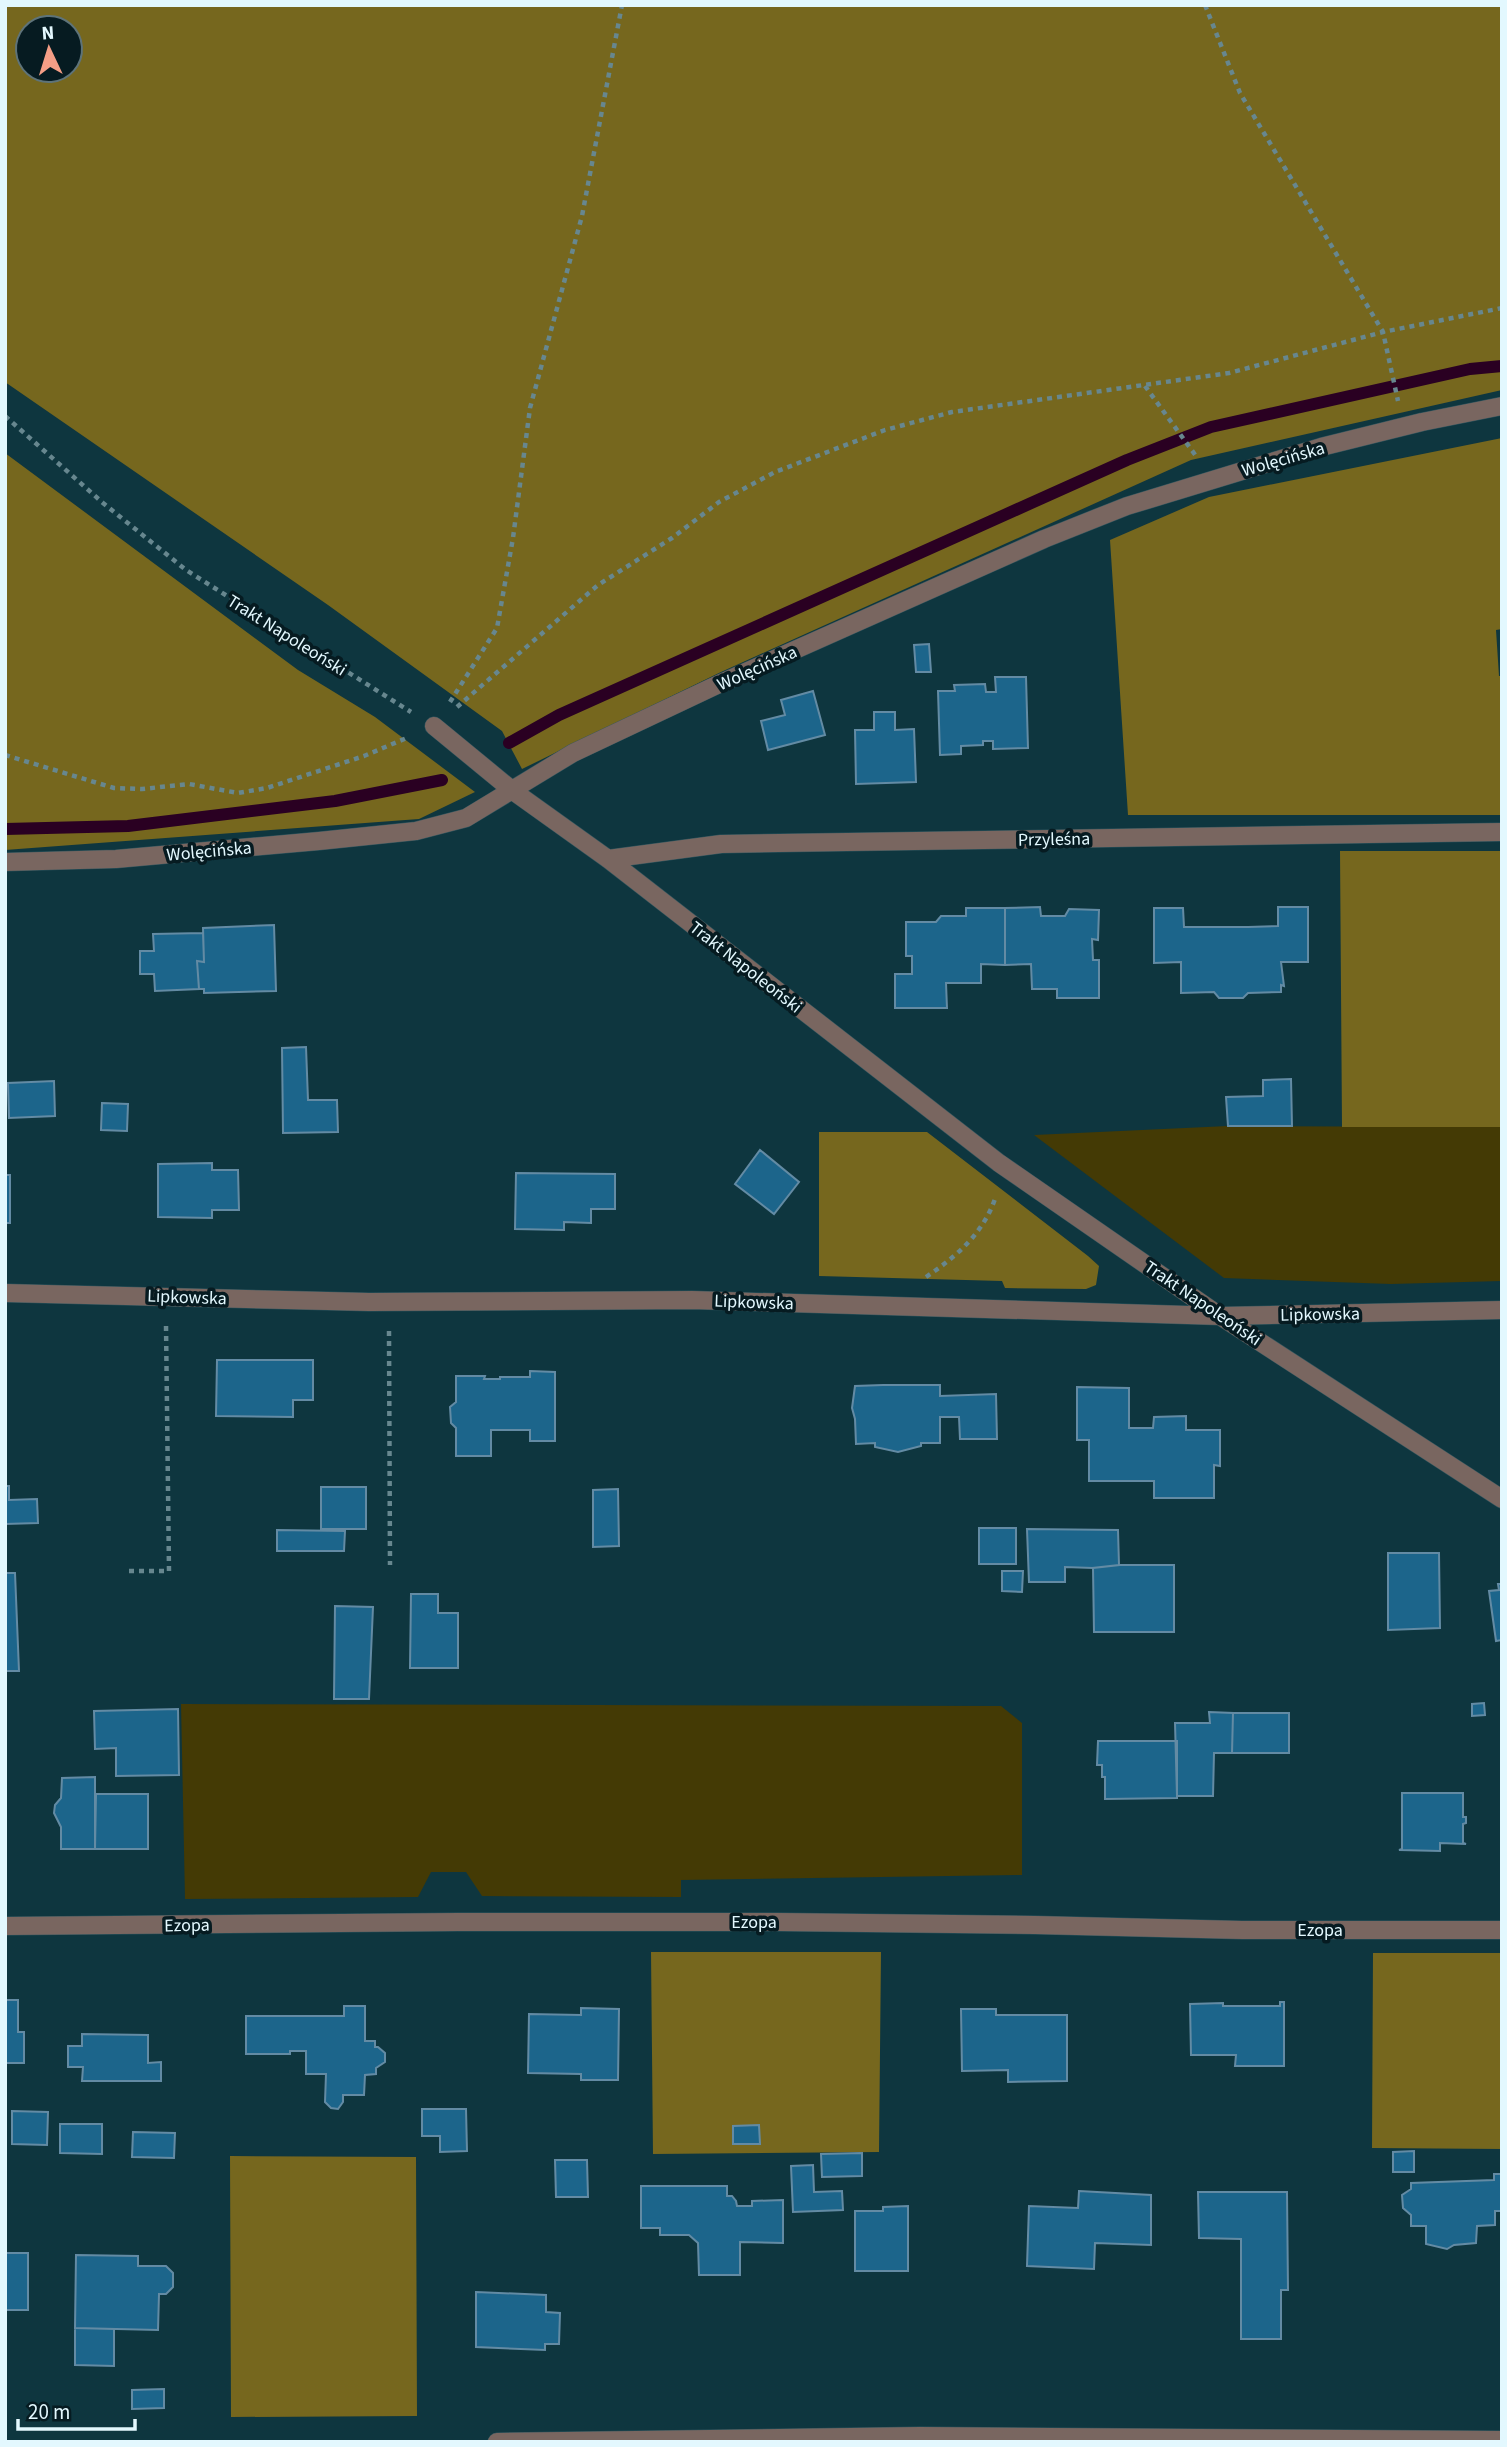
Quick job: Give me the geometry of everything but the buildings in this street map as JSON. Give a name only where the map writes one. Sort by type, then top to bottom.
[{"type":"street","name":"Wolęcińska","points":[[5,862],[116,859],[416,831],[466,818],[573,753],[1044,538],[1127,506],[1212,479],[1403,426],[1502,406]]},
{"type":"street","name":"Trakt Napoleoński","points":[[434,726],[513,791],[608,859],[999,1163],[1220,1316],[1502,1499]]},
{"type":"street","name":"Przyleśna","points":[[608,859],[721,844],[1502,832]]},
{"type":"street","name":"Lipkowska","points":[[5,1293],[389,1302],[691,1300],[1220,1316],[1502,1310]]},
{"type":"street","name":"Ezopa","points":[[5,1926],[764,1922],[1242,1930],[1502,1930]]},
{"type":"street","points":[[497,2442],[920,2437],[1502,2440]]},
{"type":"path","points":[[434,726],[497,628],[513,538],[530,408],[582,216],[622,5]]},
{"type":"path","points":[[1205,5],[1240,93],[1383,332],[1403,426]]},
{"type":"path","points":[[5,755],[114,788],[142,789],[190,784],[238,793],[267,789],[364,756],[434,726],[598,585],[671,538],[719,502],[775,472],[885,430],[952,412],[1229,373],[1383,332],[1502,308]]},
{"type":"path","points":[[1145,386],[1212,479]]},
{"type":"path","name":"Trakt Napoleoński","points":[[5,416],[103,503],[186,570],[434,726]]},
{"type":"path","points":[[885,1306],[936,1270],[974,1238],[991,1212],[1001,1181],[999,1163]]},
{"type":"path","points":[[129,1572],[169,1571],[166,1296]]},
{"type":"path","points":[[389,1302],[390,1565]]},
{"type":"shaded area","points":[[5,5],[1502,5],[1502,390],[1191,460],[721,672],[522,769],[502,731],[328,605],[5,382]]},
{"type":"shaded area","points":[[1502,438],[1502,629],[1496,630],[1499,676],[1502,676],[1502,815],[1128,815],[1110,540],[1209,497]]},
{"type":"shaded area","points":[[5,453],[298,670],[375,717],[475,792],[419,819],[5,850]]},
{"type":"shaded area","points":[[1340,851],[1502,851],[1502,1127],[1342,1127]]},
{"type":"shaded area","points":[[1228,1126],[1502,1127],[1502,1281],[1391,1284],[1224,1278],[1034,1135]]},
{"type":"shaded area","points":[[819,1132],[927,1132],[1088,1256],[1099,1266],[1096,1285],[1086,1289],[1005,1288],[1002,1281],[819,1276]]},
{"type":"shaded area","points":[[181,1704],[1001,1706],[1022,1723],[1022,1875],[681,1880],[681,1897],[482,1896],[466,1872],[431,1872],[418,1897],[185,1899]]},
{"type":"shaded area","points":[[651,1952],[881,1952],[879,2152],[653,2154]]},
{"type":"shaded area","points":[[1373,1953],[1502,1953],[1502,2149],[1372,2148]]},
{"type":"shaded area","points":[[230,2156],[416,2157],[417,2416],[231,2417]]},
{"type":"waterway","points":[[509,743],[559,715],[1127,460],[1211,427],[1470,369],[1502,366]]},
{"type":"waterway","points":[[5,829],[128,826],[335,801],[442,780]]}]
